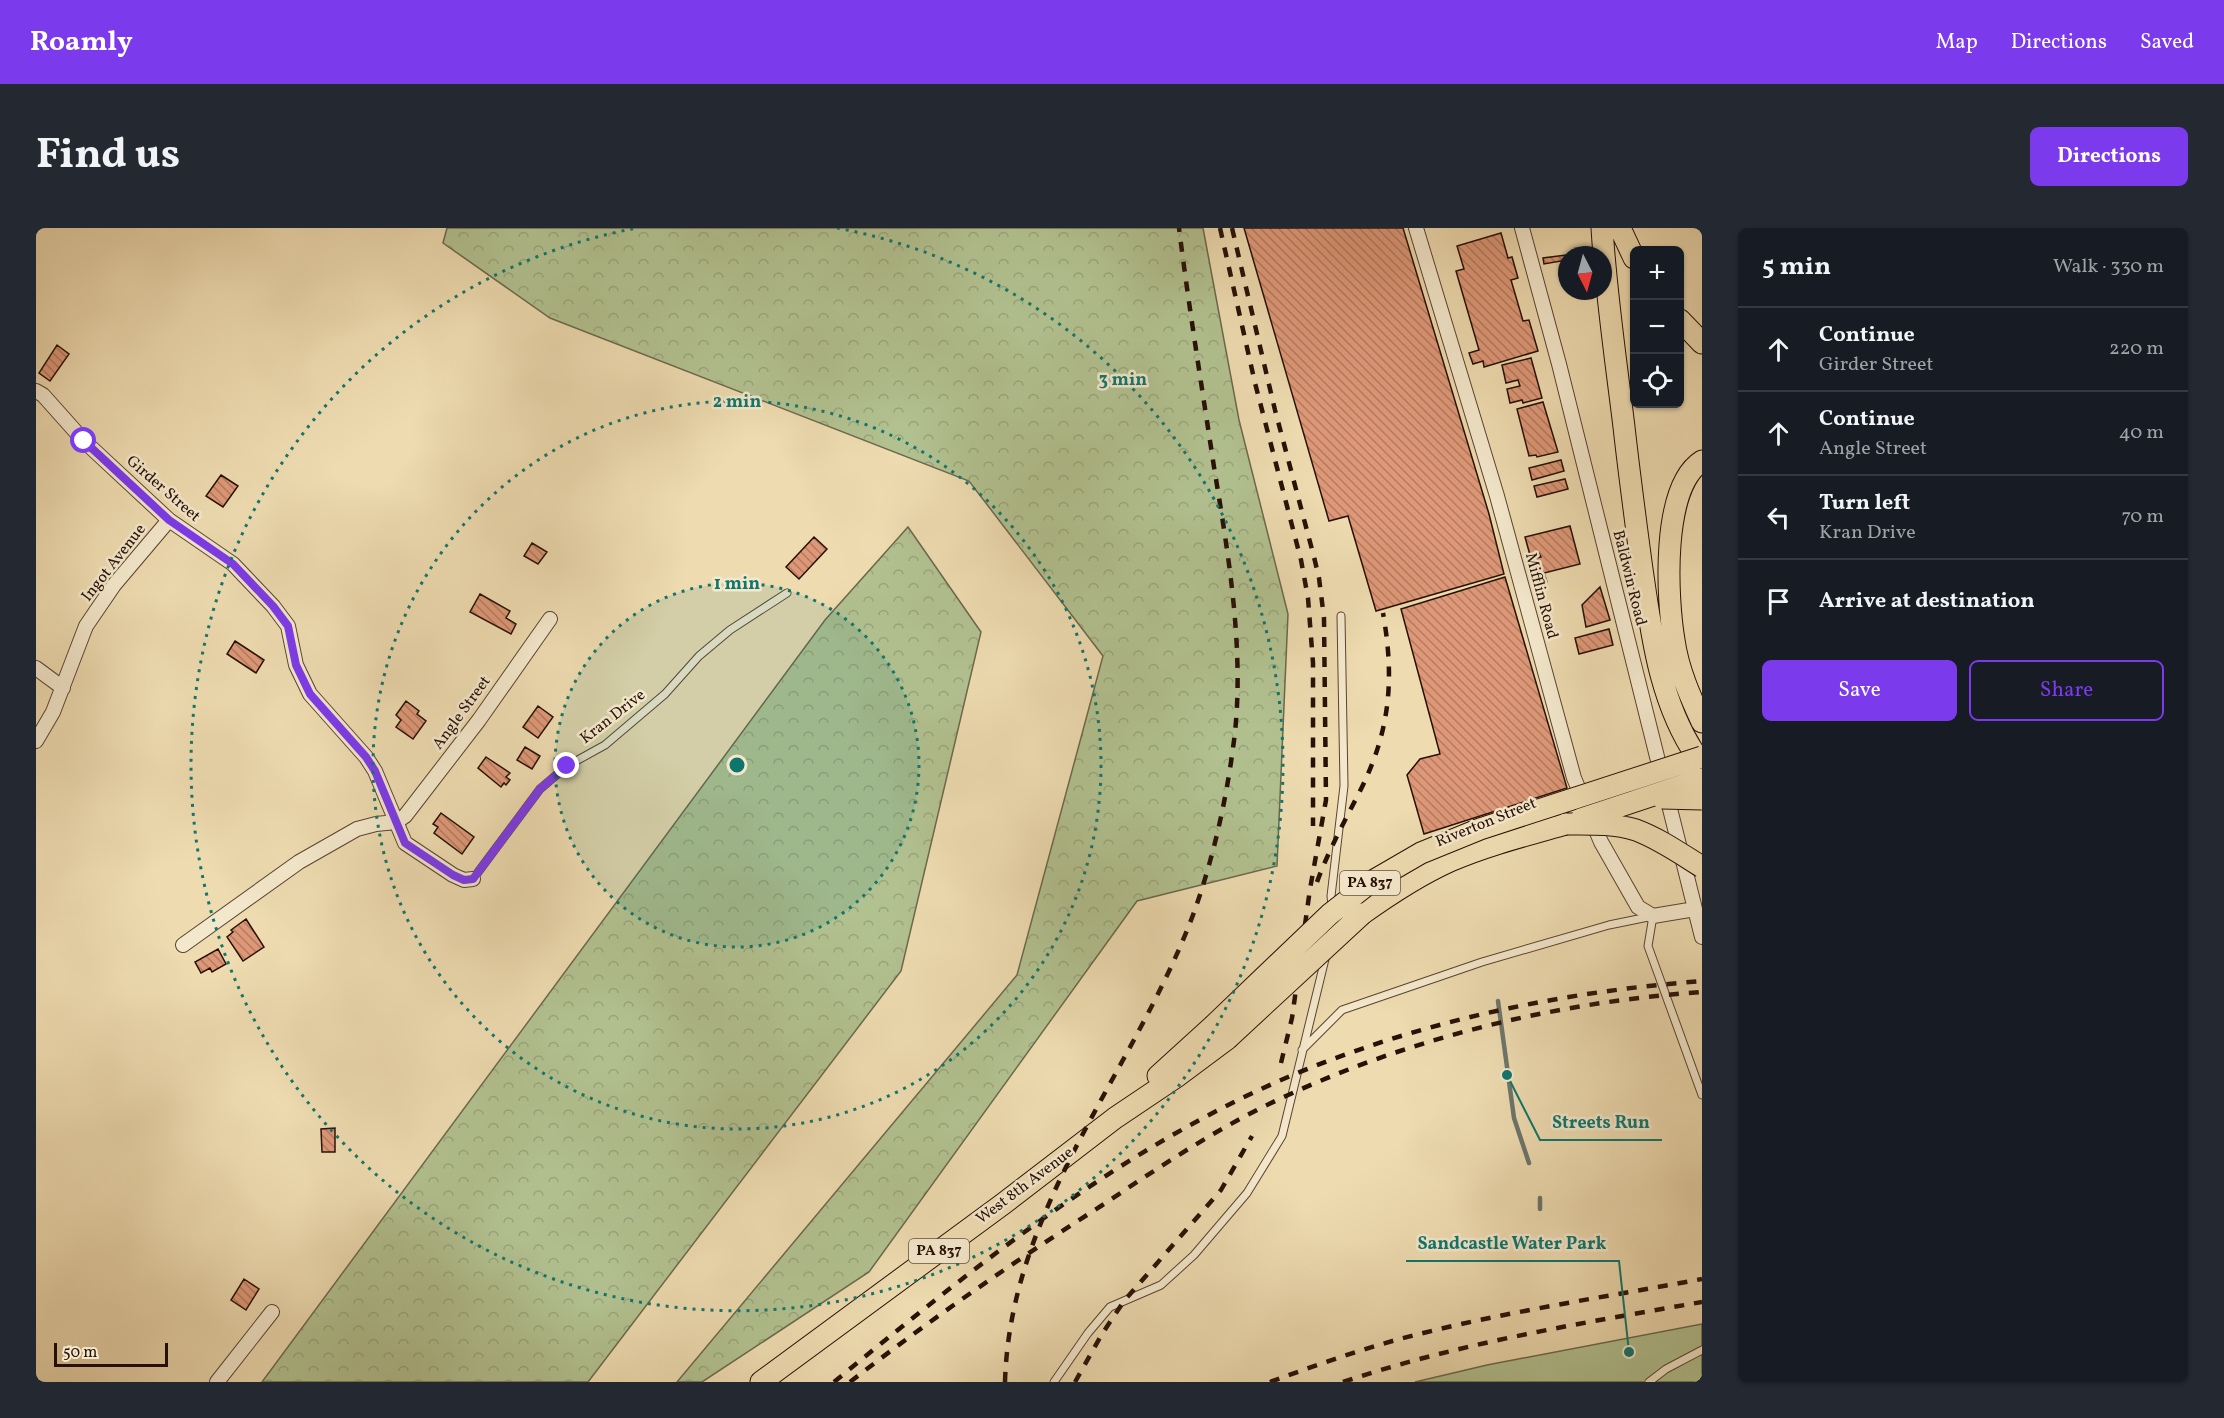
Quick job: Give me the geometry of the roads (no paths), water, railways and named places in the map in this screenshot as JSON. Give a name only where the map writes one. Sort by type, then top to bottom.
[{"type":"main road","points":[[1602,228],[1629,476],[1649,620],[1661,676],[1676,718],[1692,751],[1702,764]]},
{"type":"main road","points":[[1620,228],[1630,248]]},
{"type":"main road","points":[[1684,324],[1702,343]]},
{"type":"main road","points":[[1702,461],[1684,483],[1674,514],[1668,590],[1674,642],[1688,692],[1702,722]]},
{"type":"main road","name":"PA 837","points":[[1220,1032],[1330,914],[1371,882],[1421,853],[1480,830],[1702,757]]},
{"type":"main road","points":[[1566,824],[1702,779]]},
{"type":"main road","points":[[1632,802],[1671,796],[1702,799]]},
{"type":"main road","name":"PA 837","points":[[1220,1032],[1362,914],[1393,892],[1450,862],[1503,842],[1566,824],[1604,824],[1635,830],[1671,847],[1702,867]]},
{"type":"main road","name":"West 8th Avenue","points":[[761,1382],[1115,1118],[1176,1077],[1220,1032]]},
{"type":"street","name":"Mifflin Road","points":[[1416,228],[1497,496],[1574,778],[1601,842],[1638,907],[1653,916]]},
{"type":"street","name":"Baldwin Road","points":[[1522,228],[1559,364],[1702,937]]},
{"type":"street","name":"Girder Street","points":[[36,391],[43,395],[84,441],[169,520],[233,564],[288,626],[296,665],[310,694],[366,757],[375,771],[396,822]]},
{"type":"street","name":"Ingot Avenue","points":[[36,741],[53,712],[86,626],[114,585],[169,520]]},
{"type":"street","name":"Angle Street","points":[[396,822],[405,816],[479,720],[550,619]]},
{"type":"street","points":[[36,668],[63,688]]},
{"type":"street","name":"Riverton Street","points":[[1333,929],[1410,874],[1465,848],[1584,802],[1662,778]]},
{"type":"street","points":[[183,945],[299,862],[357,829],[376,824],[396,822],[405,843],[453,875],[464,880],[473,879]]},
{"type":"street","points":[[1653,916],[1695,909]]},
{"type":"street","points":[[217,1382],[272,1312]]},
{"type":"lane","name":"Kran Drive","points":[[473,879],[540,789],[567,766],[605,745],[665,694],[699,656],[730,630],[787,593]]},
{"type":"lane","points":[[1054,1382],[1088,1333],[1110,1307],[1161,1285],[1194,1255],[1247,1193],[1282,1136],[1333,929],[1331,896],[1344,786],[1341,616]]},
{"type":"lane","points":[[1302,1050],[1342,1010],[1482,962],[1610,925],[1653,916],[1648,946],[1702,1095]]},
{"type":"lane","points":[[1649,1382],[1666,1369],[1702,1350]]},
{"type":"waterway","points":[[1498,1001],[1514,1118],[1529,1163]]},
{"type":"waterway","points":[[1540,1198],[1540,1209]]},
{"type":"railway","points":[[1005,1382],[1012,1318],[1028,1257],[1051,1199],[1168,973],[1193,915],[1214,848],[1232,755],[1237,699],[1233,599],[1179,228]]},
{"type":"railway","points":[[1220,228],[1255,383],[1301,560],[1308,598],[1313,663],[1313,826]]},
{"type":"railway","points":[[1232,228],[1275,410],[1319,578],[1324,618],[1326,800],[1310,889],[1292,1018],[1280,1067]]},
{"type":"railway","points":[[1317,882],[1369,772],[1383,728],[1389,684],[1389,661],[1383,613]]},
{"type":"railway","points":[[834,1382],[940,1296],[1050,1213],[1166,1139],[1226,1106],[1288,1077],[1388,1040],[1491,1012],[1596,993],[1702,981]]},
{"type":"railway","points":[[850,1382],[974,1291],[1146,1176],[1214,1133],[1286,1096],[1386,1056],[1489,1025],[1595,1004],[1702,992]]},
{"type":"railway","points":[[1075,1382],[1124,1301],[1221,1190],[1252,1136]]},
{"type":"railway","points":[[1270,1382],[1364,1350],[1434,1330],[1702,1279]]},
{"type":"railway","points":[[1343,1382],[1476,1345],[1566,1326],[1702,1302]]},
{"type":"place","name":"Streets Run","points":[[1507,1075]]},
{"type":"place","name":"Sandcastle Water Park","points":[[1629,1352]]}]
